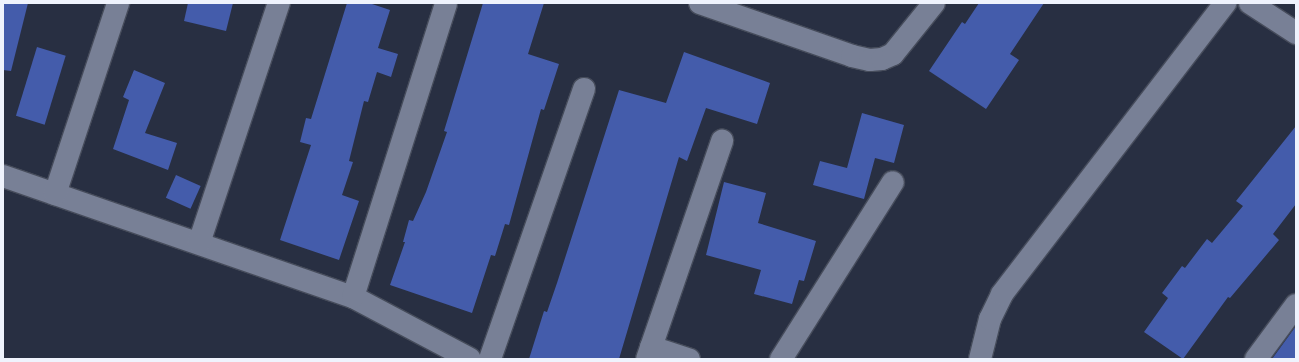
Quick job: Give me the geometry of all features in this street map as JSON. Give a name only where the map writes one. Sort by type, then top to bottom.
[{"type":"street","points":[[55,194],[118,3]]},
{"type":"street","points":[[199,243],[279,3]]},
{"type":"street","points":[[353,297],[446,3]]},
{"type":"street","points":[[700,3],[852,56],[870,60],[882,59],[893,54],[934,3]]},
{"type":"street","points":[[980,359],[990,319],[1002,294],[1225,3]]},
{"type":"street","points":[[1250,3],[1296,33]]},
{"type":"street","points":[[490,359],[584,90]]},
{"type":"street","points":[[689,359],[649,353],[722,141]]},
{"type":"street","points":[[3,176],[353,297],[470,359]]},
{"type":"street","points":[[781,359],[893,182]]},
{"type":"street","points":[[1256,359],[1296,305]]},
{"type":"building","points":[[3,3],[28,3],[11,71],[3,70]]},
{"type":"building","points":[[188,3],[233,3],[226,31],[184,21]]},
{"type":"building","points":[[347,3],[369,3],[390,10],[378,48],[398,54],[391,77],[377,72],[368,102],[364,101],[349,161],[353,162],[342,195],[359,201],[339,260],[280,240],[311,145],[300,142],[306,118],[311,119]]},
{"type":"building","points":[[483,3],[544,3],[528,54],[559,64],[544,110],[541,109],[509,225],[505,224],[495,256],[491,255],[472,313],[390,285],[405,242],[403,242],[409,220],[413,221],[426,192],[447,132],[444,131]]},
{"type":"building","points":[[979,3],[1044,3],[1010,54],[1019,60],[986,109],[929,71],[962,22],[965,24]]},
{"type":"building","points":[[37,47],[66,56],[45,125],[16,116]]},
{"type":"building","points":[[684,52],[770,83],[757,124],[706,108],[687,161],[679,157],[619,359],[529,359],[544,311],[547,312],[557,283],[619,90],[666,103]]},
{"type":"building","points":[[134,70],[165,83],[145,133],[177,143],[168,170],[113,149],[129,100],[123,97]]},
{"type":"building","points":[[862,113],[904,125],[894,163],[875,158],[864,199],[813,185],[820,161],[847,168]]},
{"type":"building","points":[[1296,126],[1296,204],[1273,234],[1279,240],[1230,298],[1228,297],[1183,359],[1144,332],[1168,298],[1162,293],[1182,266],[1185,268],[1207,239],[1212,243],[1243,206],[1236,201]]},
{"type":"building","points":[[176,175],[201,186],[190,209],[166,198]]},
{"type":"building","points":[[724,182],[766,193],[758,223],[816,241],[804,281],[799,280],[792,304],[754,294],[761,270],[706,255]]},
{"type":"building","points":[[1296,326],[1296,359],[1272,359]]}]
